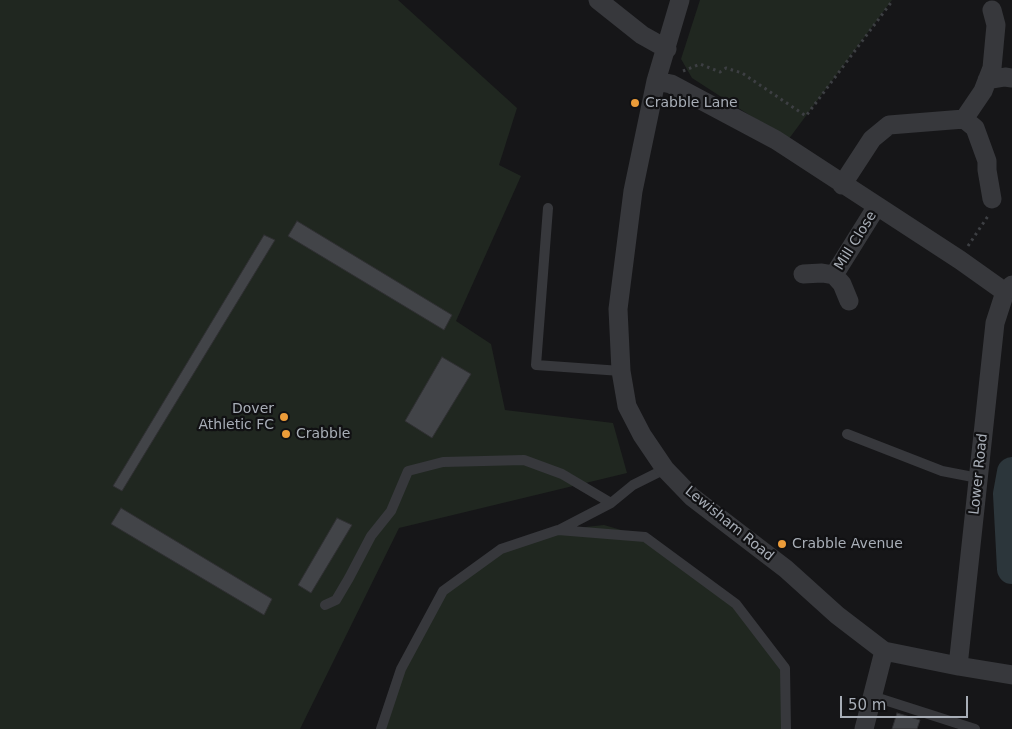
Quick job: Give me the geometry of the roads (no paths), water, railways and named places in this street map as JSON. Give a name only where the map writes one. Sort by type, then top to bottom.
[{"type":"street","points":[[598,0],[642,35],[667,49]]},
{"type":"street","name":"Lewisham Road","points":[[680,0],[656,82],[632,192],[618,309],[621,371],[628,406],[642,435],[665,469],[692,497],[786,569],[837,615],[884,651],[1004,674]]},
{"type":"street","points":[[964,119],[983,91],[992,68],[996,25],[992,10]]},
{"type":"street","points":[[987,80],[1012,78]]},
{"type":"street","points":[[656,82],[671,84],[776,140],[842,185],[960,260],[1008,288]]},
{"type":"street","points":[[842,185],[872,139],[889,125],[964,119],[975,128],[987,161],[992,199]]},
{"type":"street","name":"Mill Close","points":[[834,275],[877,206]]},
{"type":"street","name":"Mill Close","points":[[802,274],[822,273],[834,275],[842,284],[849,301]]},
{"type":"street","name":"Lower Road","points":[[958,666],[995,323],[1008,288]]},
{"type":"street","points":[[864,729],[884,651]]},
{"type":"lane","points":[[548,208],[536,365],[621,371]]},
{"type":"lane","points":[[847,434],[942,472],[978,478]]},
{"type":"lane","points":[[325,605],[336,600],[371,536],[391,511],[408,471],[443,462],[524,460],[562,474],[611,503]]},
{"type":"lane","points":[[381,729],[400,669],[442,591],[501,549],[558,530],[611,503],[633,486],[665,469]]},
{"type":"lane","points":[[558,530],[645,537],[736,604],[785,668],[786,729]]},
{"type":"lane","points":[[872,696],[975,729]]},
{"type":"waterway","points":[[1012,472],[1008,494],[1012,569]]},
{"type":"place","name":"Crabble Lane","points":[[635,103]]},
{"type":"place","name":"Dover Athletic FC","points":[[284,417]]},
{"type":"place","name":"Crabble","points":[[286,434]]},
{"type":"place","name":"Crabble Avenue","points":[[782,544]]}]
